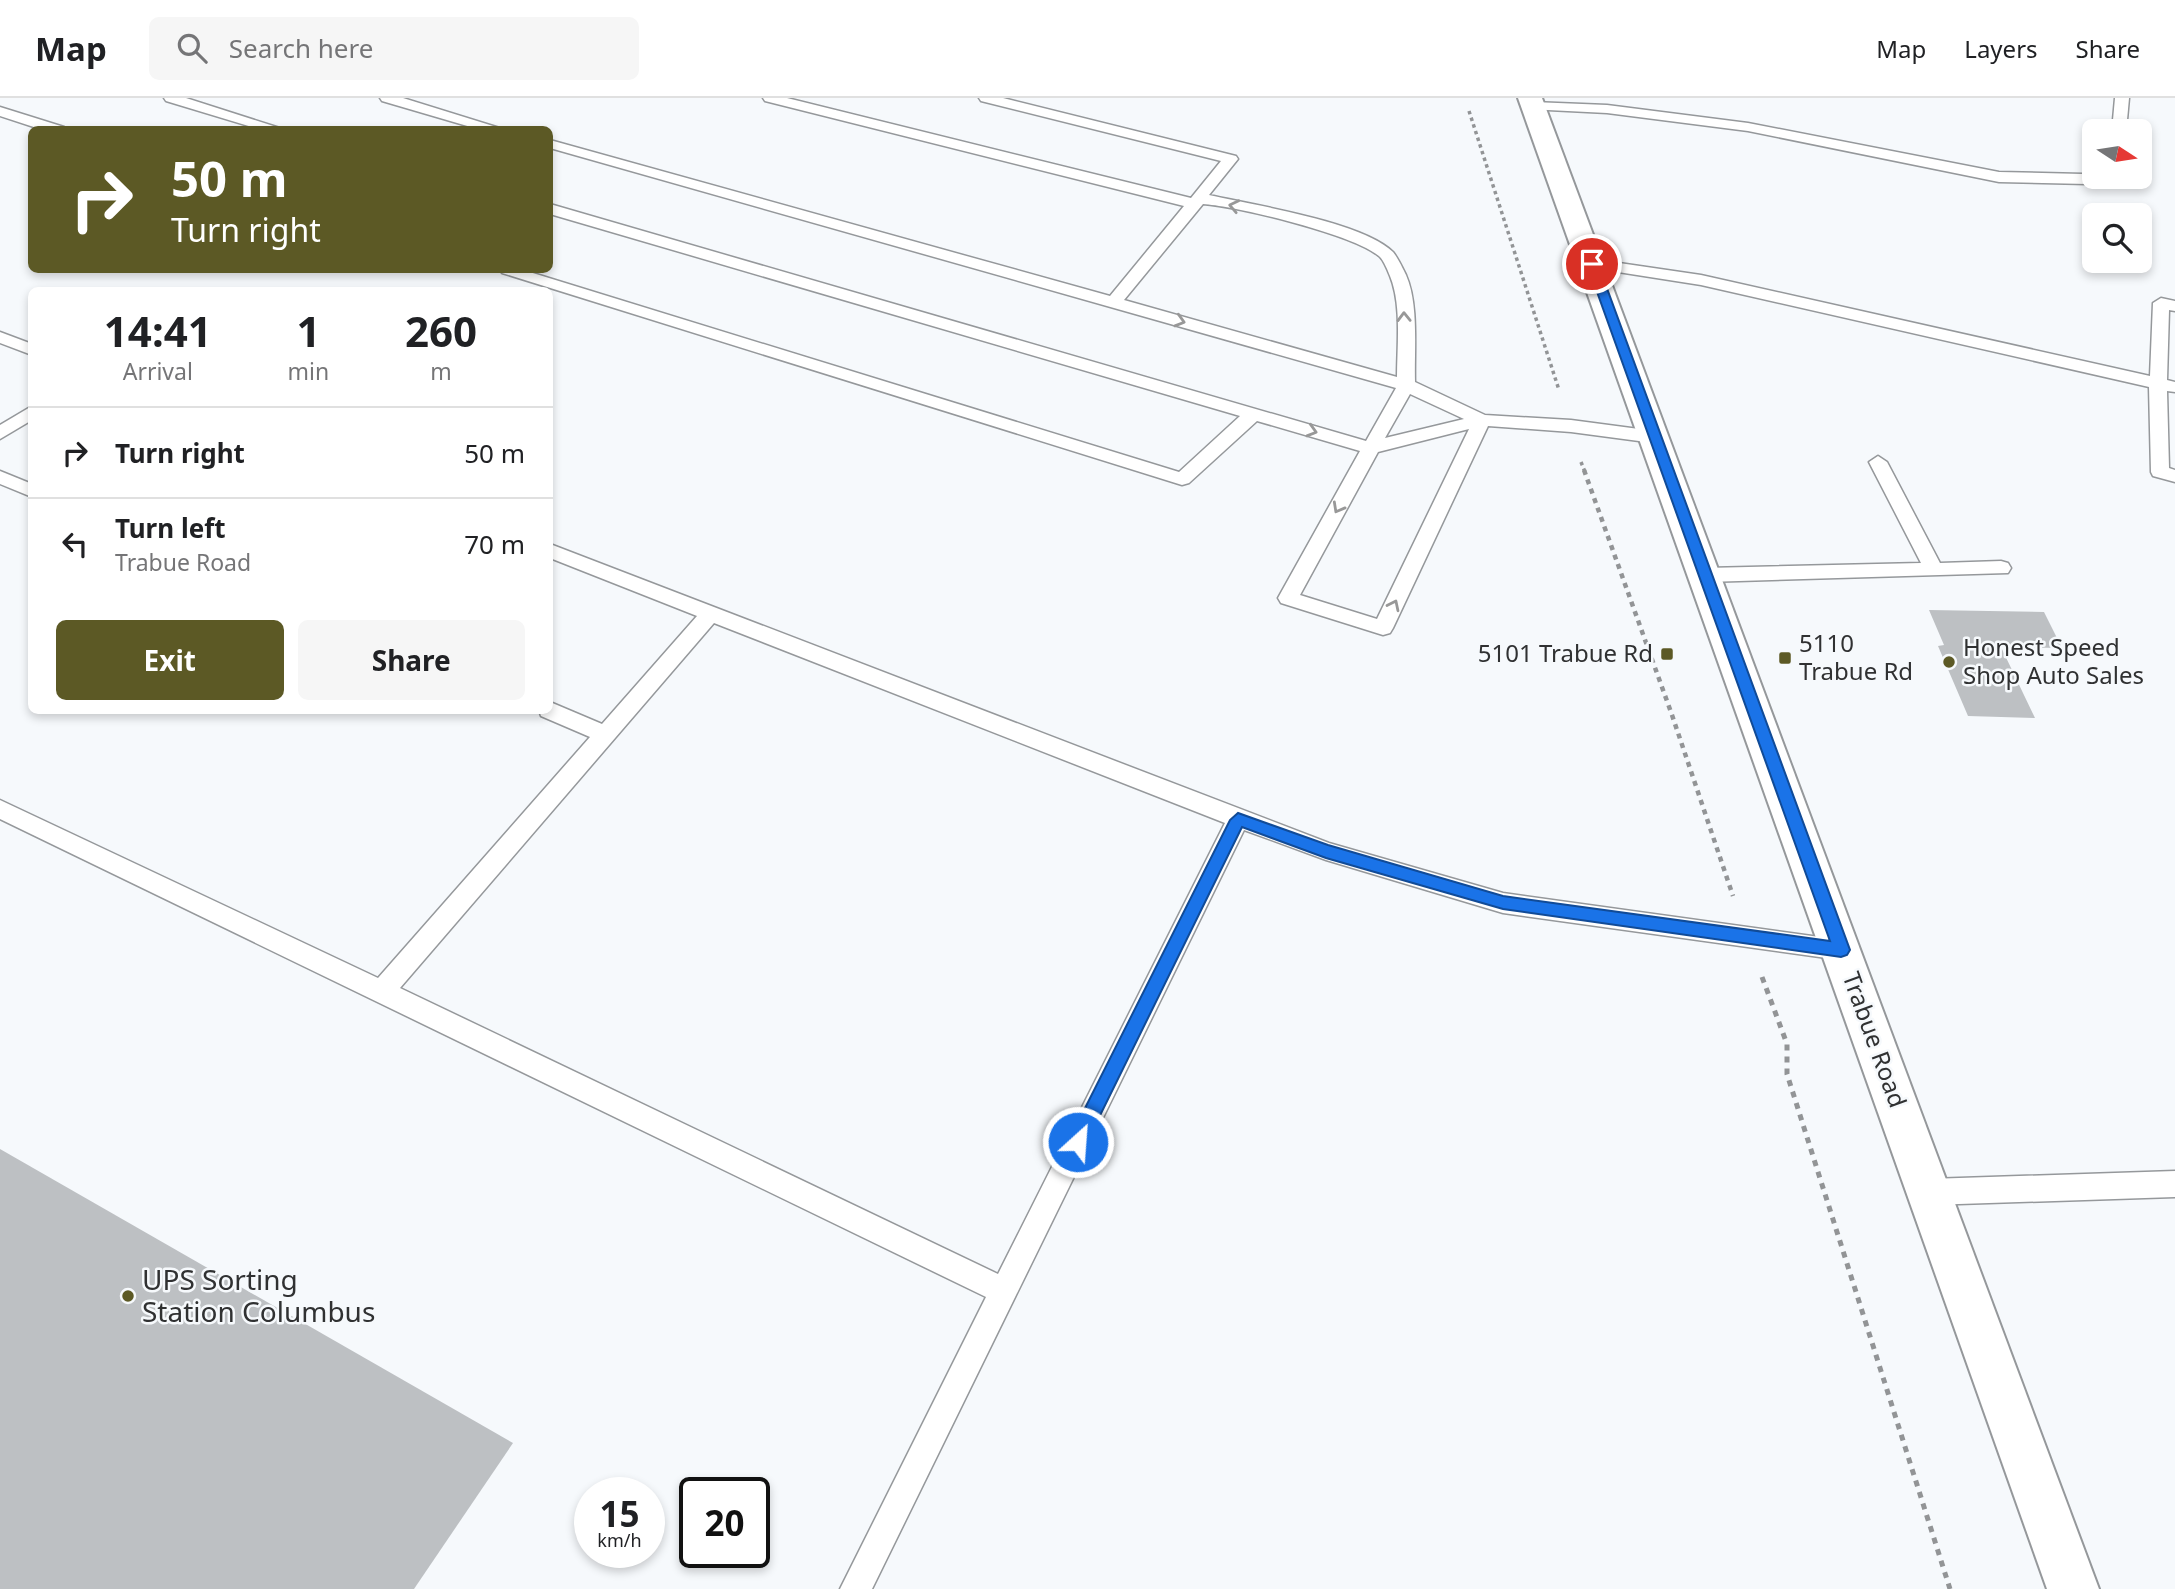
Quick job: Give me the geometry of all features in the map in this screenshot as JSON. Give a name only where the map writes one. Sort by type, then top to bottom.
[{"type":"main road","name":"Trabue Road","points":[[1532,102],[2073,1589]]},
{"type":"lane","points":[[171,98],[266,126]]},
{"type":"lane","points":[[387,98],[485,126]]},
{"type":"lane","points":[[770,98],[1198,201],[1326,226],[1360,239],[1387,255],[1399,277],[1404,299],[1406,385],[1289,598],[1383,628],[1482,420]]},
{"type":"lane","points":[[986,98],[1231,159],[1114,302]]},
{"type":"lane","points":[[1049,114],[1064,98]]},
{"type":"lane","points":[[2120,119],[2122,98]]},
{"type":"lane","points":[[1532,102],[1748,127],[1999,177],[2082,179]]},
{"type":"lane","points":[[0,111],[47,126]]},
{"type":"lane","points":[[553,145],[1406,385],[1482,420]]},
{"type":"lane","points":[[553,210],[1371,448],[1482,420],[1570,426],[1654,437]]},
{"type":"lane","points":[[1592,264],[1713,282],[2166,385]]},
{"type":"lane","points":[[518,273],[1182,479],[1252,414]]},
{"type":"lane","points":[[2175,306],[2161,303],[2166,385],[2160,472],[2175,476]]},
{"type":"lane","points":[[0,337],[28,348]]},
{"type":"lane","points":[[0,433],[28,414]]},
{"type":"lane","points":[[1878,462],[1934,570]]},
{"type":"lane","points":[[0,477],[28,489]]},
{"type":"lane","points":[[553,552],[1238,820],[1326,851],[1503,903],[1841,950]]},
{"type":"lane","points":[[1706,575],[2001,568]]},
{"type":"lane","points":[[382,991],[710,614]]},
{"type":"lane","points":[[553,712],[606,735]]},
{"type":"lane","points":[[0,808],[1004,1291]]},
{"type":"lane","points":[[856,1589],[1238,820]]},
{"type":"lane","points":[[1929,1192],[2175,1184]]},
{"type":"path","points":[[1469,111],[1585,479],[1672,715],[1712,842],[1787,1044],[1787,1074],[1950,1589]]},
{"type":"building","points":[[1929,610],[2044,612],[2062,648],[2001,647],[2035,718],[1968,716],[1938,646],[1944,645]]},
{"type":"building","name":"UPS Sorting Station Columbus","points":[[0,1149],[513,1443],[414,1589],[0,1589]]},
{"type":"place","name":"5101 Trabue Rd","points":[[1667,654]]},
{"type":"place","name":"5110 Trabue Rd","points":[[1785,658]]},
{"type":"place","name":"Honest Speed Shop Auto Sales","points":[[1949,662]]},
{"type":"place","name":"UPS Sorting Station Columbus","points":[[128,1296]]},
{"type":"route","points":[[1078,1142],[1238,820],[1326,851],[1503,903],[1841,950],[1592,264]]}]
